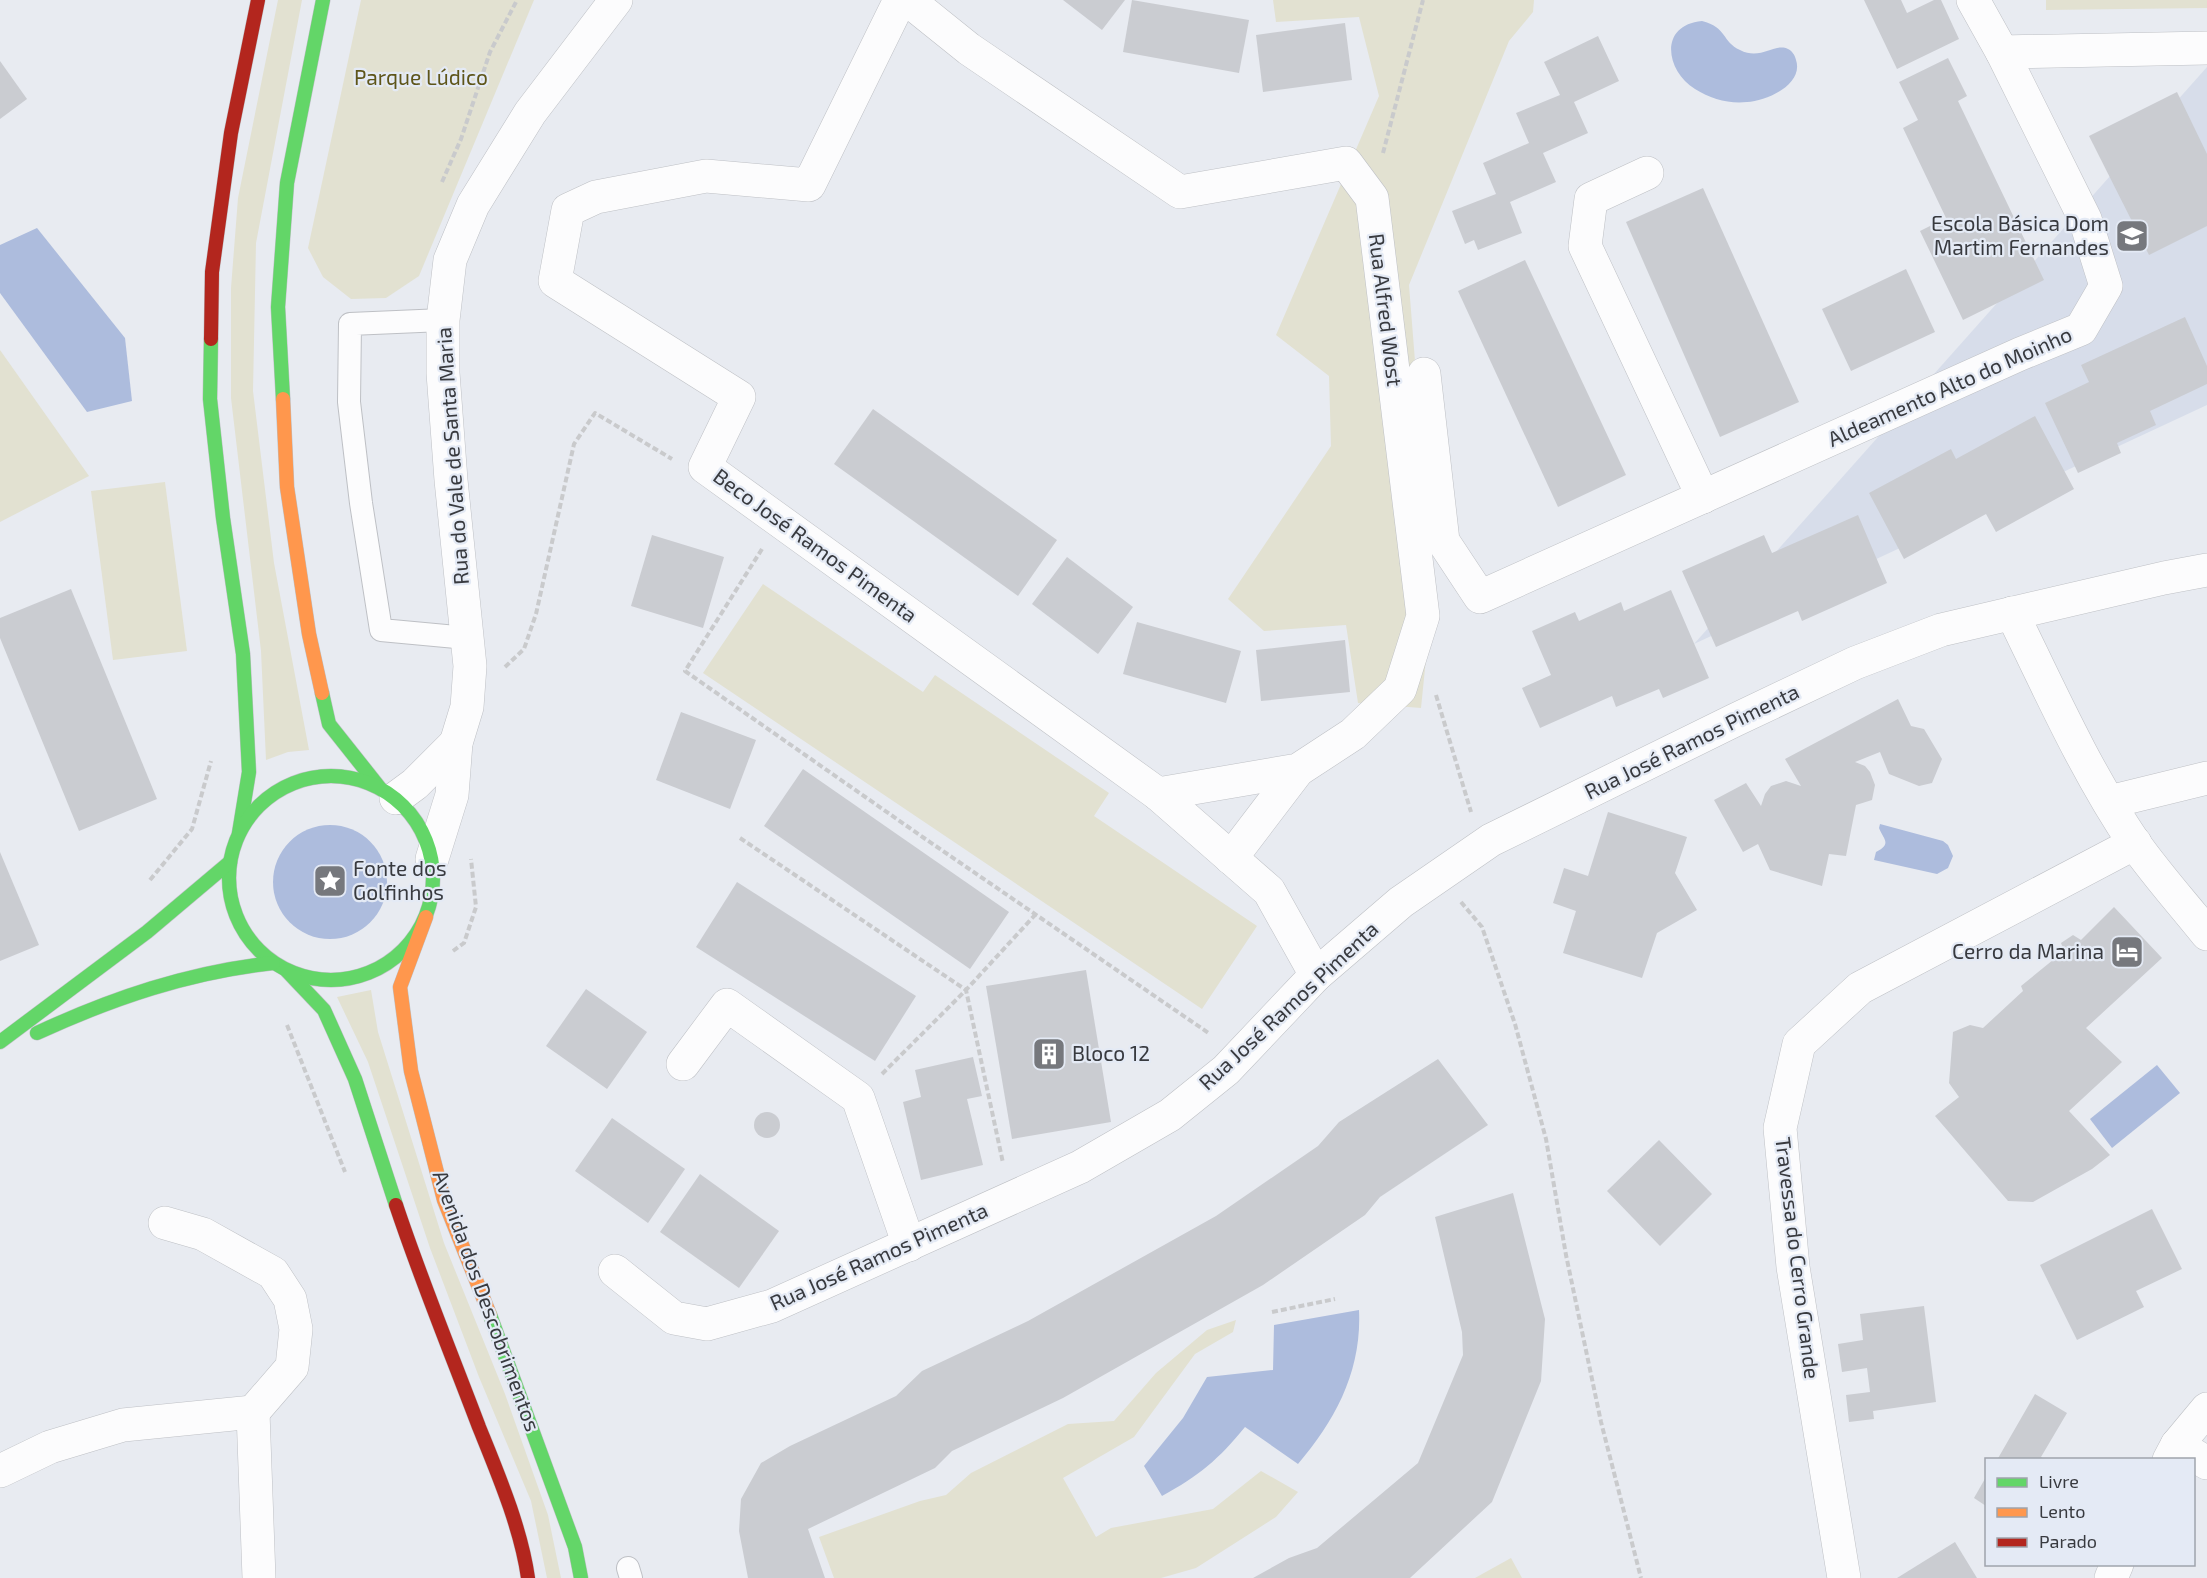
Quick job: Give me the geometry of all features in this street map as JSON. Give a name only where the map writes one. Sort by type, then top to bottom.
[{"type":"main road","points":[[258,0],[231,133],[212,272],[210,399],[223,518],[243,654],[249,772],[239,833],[230,862],[230,890],[237,919],[252,943],[273,963],[319,980],[352,979],[383,967],[408,945],[426,917],[433,888],[432,859],[425,836],[413,815],[388,792],[329,724],[309,634],[288,487],[278,307],[287,183],[323,0]]},
{"type":"main road","points":[[239,833],[254,810],[274,792],[299,780],[326,775],[353,777],[388,792]]},
{"type":"main road","points":[[0,1042],[147,932],[230,862]]},
{"type":"main road","name":"Avenida dos Descobrimentos","points":[[426,917],[400,987],[411,1071],[444,1200],[513,1374],[575,1547],[581,1578]]},
{"type":"main road","points":[[0,1050],[104,1002],[157,984],[240,965],[273,963]]},
{"type":"main road","points":[[287,970],[324,1010],[355,1079],[415,1262],[493,1462],[525,1555],[528,1578]]},
{"type":"street","name":"Rua do Vale de Santa Maria","points":[[432,859],[452,795],[456,743],[467,707],[468,652],[443,373],[443,320],[450,260],[473,204],[530,113],[616,0]]},
{"type":"street","name":"Beco José Ramos Pimenta","points":[[900,0],[809,185],[706,176],[596,197],[568,210],[555,281],[739,397],[705,467],[1158,794],[1269,891],[1316,975]]},
{"type":"street","points":[[908,0],[969,49],[1180,192],[1346,164],[1372,198]]},
{"type":"street","name":"Aldeamento Alto do Moinho","points":[[1424,374],[1443,541],[1480,597],[2080,329],[2106,286],[2085,219],[2002,52],[1973,0]]},
{"type":"street","points":[[2002,52],[2207,48]]},
{"type":"street","points":[[1647,173],[1591,200],[1585,246],[1703,497]]},
{"type":"street","name":"Rua Alfred Wost","points":[[1158,794],[1298,770],[1353,734],[1400,689],[1423,616],[1372,198]]},
{"type":"street","name":"Rua José Ramos Pimenta","points":[[615,1271],[674,1318],[707,1323],[772,1306],[1080,1167],[1170,1115],[1226,1070],[1316,975],[1401,902],[1481,847],[1735,720],[1855,663],[1941,630],[2207,570]]},
{"type":"street","points":[[2012,613],[2068,728],[2109,802],[2135,843],[2207,934]]},
{"type":"street","name":"Rua do Vale de Santa Maria","points":[[388,792],[415,784],[456,743]]},
{"type":"street","points":[[1231,858],[1298,770]]},
{"type":"street","points":[[2109,802],[2207,778]]},
{"type":"street","name":"Travessa do Cerro Grande","points":[[1844,1578],[1793,1267],[1780,1128],[1799,1044],[1860,988],[2135,843]]},
{"type":"street","points":[[683,1064],[727,1005],[858,1098],[909,1245]]},
{"type":"street","points":[[165,1223],[203,1234],[273,1273],[290,1299],[296,1329],[292,1367],[253,1412],[259,1578]]},
{"type":"street","points":[[2192,1458],[2173,1452],[2207,1409]]},
{"type":"street","points":[[0,1471],[50,1447],[123,1425],[253,1412]]},
{"type":"lane","points":[[443,320],[350,324],[349,402],[361,503],[381,630],[468,652]]},
{"type":"path","points":[[440,188],[461,139],[490,52],[517,0]]},
{"type":"path","points":[[1372,198],[1423,0]]},
{"type":"path","points":[[468,652],[505,668],[524,649],[536,614],[574,444],[595,413],[675,460],[705,467]]},
{"type":"path","points":[[779,521],[685,671],[1240,1055]]},
{"type":"path","points":[[1438,699],[1481,847]]},
{"type":"path","points":[[144,886],[192,829],[214,752]]},
{"type":"path","points":[[740,838],[966,990],[1010,1199]]},
{"type":"path","points":[[447,956],[464,943],[476,907],[470,852]]},
{"type":"path","points":[[1440,876],[1482,927],[1515,1024],[1546,1139],[1566,1255],[1601,1422],[1641,1578]]},
{"type":"path","points":[[858,1098],[966,990],[1035,915]]},
{"type":"path","points":[[286,1022],[347,1178]]},
{"type":"path","points":[[1272,1312],[1335,1299]]},
{"type":"shaded area","name":"Escola Básica Dom Martim Fernandes","points":[[2207,67],[2207,405],[1694,644]]},
{"type":"green space","points":[[278,0],[302,0],[256,243],[253,391],[274,563],[309,750],[288,752],[266,760],[261,651],[231,398],[231,288],[238,198]]},
{"type":"green space","name":"Parque Lúdico","points":[[361,0],[534,0],[419,276],[386,298],[351,299],[323,277],[308,248]]},
{"type":"green space","points":[[1273,0],[1534,0],[1533,12],[1509,41],[1409,285],[1433,590],[1421,708],[1358,703],[1346,625],[1264,631],[1228,599],[1331,446],[1329,376],[1276,335],[1379,96],[1359,17],[1276,22]]},
{"type":"green space","points":[[2046,0],[2207,0],[2207,8],[2046,10]]},
{"type":"green space","points":[[0,350],[89,476],[0,522]]},
{"type":"green space","points":[[165,482],[187,651],[113,660],[91,491]]},
{"type":"green space","points":[[763,584],[923,692],[935,675],[1109,793],[1094,816],[1257,926],[1202,1009],[703,673]]},
{"type":"green space","points":[[371,990],[378,1032],[444,1243],[505,1394],[548,1515],[561,1578],[547,1578],[531,1501],[479,1377],[430,1248],[368,1062],[337,997]]},
{"type":"green space","points":[[1236,1320],[1233,1332],[1195,1354],[1134,1437],[1063,1478],[1096,1537],[1111,1528],[1213,1509],[1261,1471],[1298,1492],[1276,1517],[1196,1568],[1161,1578],[834,1578],[819,1537],[920,1501],[946,1495],[971,1473],[1068,1424],[1114,1421],[1156,1373],[1207,1330]]},
{"type":"green space","points":[[1511,1558],[1522,1578],[1475,1578]]},
{"type":"water","points":[[1702,21],[1716,27],[1734,47],[1748,53],[1761,53],[1783,47],[1789,50],[1796,60],[1795,77],[1782,90],[1773,95],[1747,102],[1720,100],[1695,89],[1677,71],[1671,49],[1673,39],[1679,31],[1688,24]]},
{"type":"water","points":[[37,228],[125,338],[132,401],[87,412],[0,293],[0,245]]},
{"type":"water","points":[[1880,824],[1943,841],[1948,845],[1953,856],[1948,868],[1937,874],[1874,860],[1876,852],[1885,844],[1879,828]]},
{"type":"water","name":"Fonte dos Golfinhos","points":[[330,825],[352,830],[370,842],[382,860],[387,882],[382,904],[370,922],[352,934],[330,939],[308,934],[290,922],[278,904],[273,882],[278,860],[290,842],[308,830]]},
{"type":"water","points":[[2157,1065],[2180,1093],[2112,1148],[2090,1119]]},
{"type":"water","points":[[1359,1310],[1356,1353],[1344,1393],[1324,1430],[1298,1464],[1245,1427],[1208,1466],[1162,1496],[1144,1466],[1183,1418],[1207,1377],[1273,1370],[1274,1325]]},
{"type":"building","points":[[1063,0],[1125,0],[1102,30]]},
{"type":"building","points":[[1132,0],[1249,20],[1239,73],[1123,52]]},
{"type":"building","points":[[1864,0],[1901,0],[1907,13],[1934,0],[1941,0],[1959,39],[1897,69]]},
{"type":"building","points":[[1345,23],[1352,80],[1263,92],[1256,35]]},
{"type":"building","points":[[1598,36],[1619,81],[1574,102],[1588,133],[1543,153],[1556,182],[1510,202],[1522,233],[1478,250],[1474,240],[1465,244],[1452,211],[1496,194],[1483,163],[1529,143],[1516,113],[1560,95],[1544,62]]},
{"type":"building","points":[[1948,58],[1967,96],[1958,101],[2044,280],[1963,320],[1920,231],[1946,218],[1903,128],[1918,120],[1899,82]]},
{"type":"building","points":[[0,61],[27,99],[0,119]]},
{"type":"building","points":[[2177,92],[2207,154],[2207,226],[2149,255],[2089,136]]},
{"type":"building","points":[[1703,188],[1799,402],[1720,437],[1626,222]]},
{"type":"building","points":[[1525,260],[1626,475],[1558,507],[1458,291]]},
{"type":"building","points":[[1906,269],[1935,332],[1851,371],[1822,309]]},
{"type":"building","points":[[2185,317],[2207,366],[2207,384],[2150,411],[2156,425],[2117,443],[2121,453],[2078,473],[2045,403],[2089,382],[2081,365]]},
{"type":"building","points":[[873,409],[1057,540],[1018,596],[834,464]]},
{"type":"building","points":[[2035,416],[2074,489],[1996,532],[1986,514],[1904,559],[1869,493],[1951,449],[1956,459]]},
{"type":"building","points":[[1858,515],[1887,583],[1802,621],[1798,611],[1716,647],[1682,571],[1764,535],[1772,553]]},
{"type":"building","points":[[652,535],[724,557],[703,628],[631,606]]},
{"type":"building","points":[[1067,557],[1133,607],[1098,654],[1032,604]]},
{"type":"building","points":[[71,589],[157,799],[79,831],[0,638],[0,618]]},
{"type":"building","points":[[1671,590],[1709,678],[1663,698],[1659,689],[1616,707],[1612,696],[1540,728],[1522,688],[1551,675],[1532,631],[1575,612],[1579,621],[1621,602],[1624,611]]},
{"type":"building","points":[[1137,622],[1241,651],[1226,703],[1123,674]]},
{"type":"building","points":[[1345,640],[1350,692],[1261,701],[1256,650]]},
{"type":"building","points":[[1898,699],[1911,726],[1924,729],[1942,759],[1932,783],[1919,786],[1889,774],[1880,752],[1855,762],[1865,766],[1870,772],[1875,785],[1872,800],[1856,805],[1846,856],[1829,854],[1822,886],[1770,870],[1758,844],[1743,852],[1714,800],[1746,783],[1761,806],[1771,786],[1786,781],[1801,786],[1785,759]]},
{"type":"building","points":[[681,712],[756,740],[730,809],[656,780]]},
{"type":"building","points":[[803,769],[1009,912],[970,969],[764,826]]},
{"type":"building","points":[[1608,812],[1687,837],[1675,873],[1697,910],[1657,933],[1642,978],[1563,953],[1576,911],[1553,903],[1564,868],[1588,876]]},
{"type":"building","points":[[0,852],[39,945],[0,961]]},
{"type":"building","points":[[737,882],[916,996],[875,1061],[696,947]]},
{"type":"building","points":[[2114,907],[2162,958],[2086,1028],[2122,1062],[2069,1111],[2110,1155],[2092,1169],[2033,1202],[2008,1201],[1935,1116],[1959,1097],[1949,1083],[1953,1032],[1970,1025],[1983,1028],[2023,991],[2021,986],[2064,951],[2061,943],[2073,935],[2081,940]]},
{"type":"building","name":"Bloco 12","points":[[1086,970],[1111,1122],[1012,1139],[986,986]]},
{"type":"building","points":[[586,989],[647,1032],[607,1089],[546,1046]]},
{"type":"building","points":[[973,1057],[982,1096],[967,1099],[983,1165],[921,1180],[903,1102],[921,1097],[915,1070]]},
{"type":"building","points":[[1438,1059],[1488,1125],[1380,1197],[1365,1215],[1263,1285],[1063,1398],[952,1451],[935,1468],[808,1529],[825,1578],[748,1578],[739,1531],[741,1499],[761,1463],[790,1446],[896,1396],[922,1371],[1028,1321],[1216,1216],[1318,1146],[1339,1122]]},
{"type":"building","points":[[767,1112],[776,1116],[780,1125],[776,1134],[767,1138],[758,1134],[754,1125],[758,1116]]},
{"type":"building","points":[[612,1118],[685,1169],[648,1223],[575,1171]]},
{"type":"building","points":[[1659,1140],[1712,1194],[1660,1246],[1607,1191]]},
{"type":"building","points":[[700,1174],[779,1231],[739,1288],[660,1232]]},
{"type":"building","points":[[1513,1193],[1545,1319],[1541,1381],[1492,1502],[1410,1578],[1253,1578],[1289,1558],[1317,1548],[1418,1463],[1463,1355],[1462,1332],[1435,1217]]},
{"type":"building","points":[[2152,1209],[2182,1269],[2136,1291],[2144,1307],[2077,1340],[2040,1265]]},
{"type":"building","points":[[1924,1306],[1936,1402],[1873,1411],[1874,1419],[1849,1422],[1846,1395],[1870,1392],[1867,1368],[1842,1372],[1838,1344],[1863,1340],[1860,1314]]},
{"type":"building","points":[[2035,1394],[2067,1413],[2041,1457],[2043,1458],[1998,1458]]},
{"type":"building","points":[[1985,1479],[1985,1505],[1974,1498]]},
{"type":"building","points":[[1955,1542],[1977,1578],[1897,1578]]},
{"type":"traffic: fast","points":[[283,399],[278,307],[287,183],[323,0]]},
{"type":"traffic: fast","points":[[211,339],[210,399],[223,518],[243,654],[249,772],[239,833]]},
{"type":"traffic: fast","points":[[322,693],[329,724],[379,787]]},
{"type":"traffic: fast","points":[[321,776],[341,776],[361,780],[379,788],[396,799],[410,813],[429,848],[433,878],[429,908],[421,926],[410,943],[396,957],[361,976],[341,980],[321,980],[301,976],[283,968],[266,957],[252,943],[233,908],[229,888],[229,868],[233,848],[241,830],[252,813],[266,799],[301,780],[321,776]]},
{"type":"traffic: fast","points":[[0,1042],[147,932],[230,862]]},
{"type":"traffic: fast","points":[[37,1033],[152,988],[211,973],[273,963]]},
{"type":"traffic: fast","points":[[287,971],[324,1010],[355,1079],[396,1205]]},
{"type":"traffic: fast","points":[[490,1315],[575,1547],[581,1578]]},
{"type":"traffic: slow","points":[[283,399],[287,487],[309,634],[322,693]]},
{"type":"traffic: slow","points":[[426,917],[400,987],[411,1071],[444,1200],[490,1315]]},
{"type":"traffic: jam","points":[[211,339],[212,272],[231,133],[258,0]]},
{"type":"traffic: jam","points":[[396,1205],[508,1501],[525,1559],[528,1578]]},
{"type":"place","name":"Escola Básica Dom Martim Fernandes","points":[[2132,236]]},
{"type":"place","name":"Fonte dos Golfinhos","points":[[330,881]]},
{"type":"place","name":"Cerro da Marina","points":[[2127,952]]},
{"type":"place","name":"Bloco 12","points":[[1049,1054]]}]
